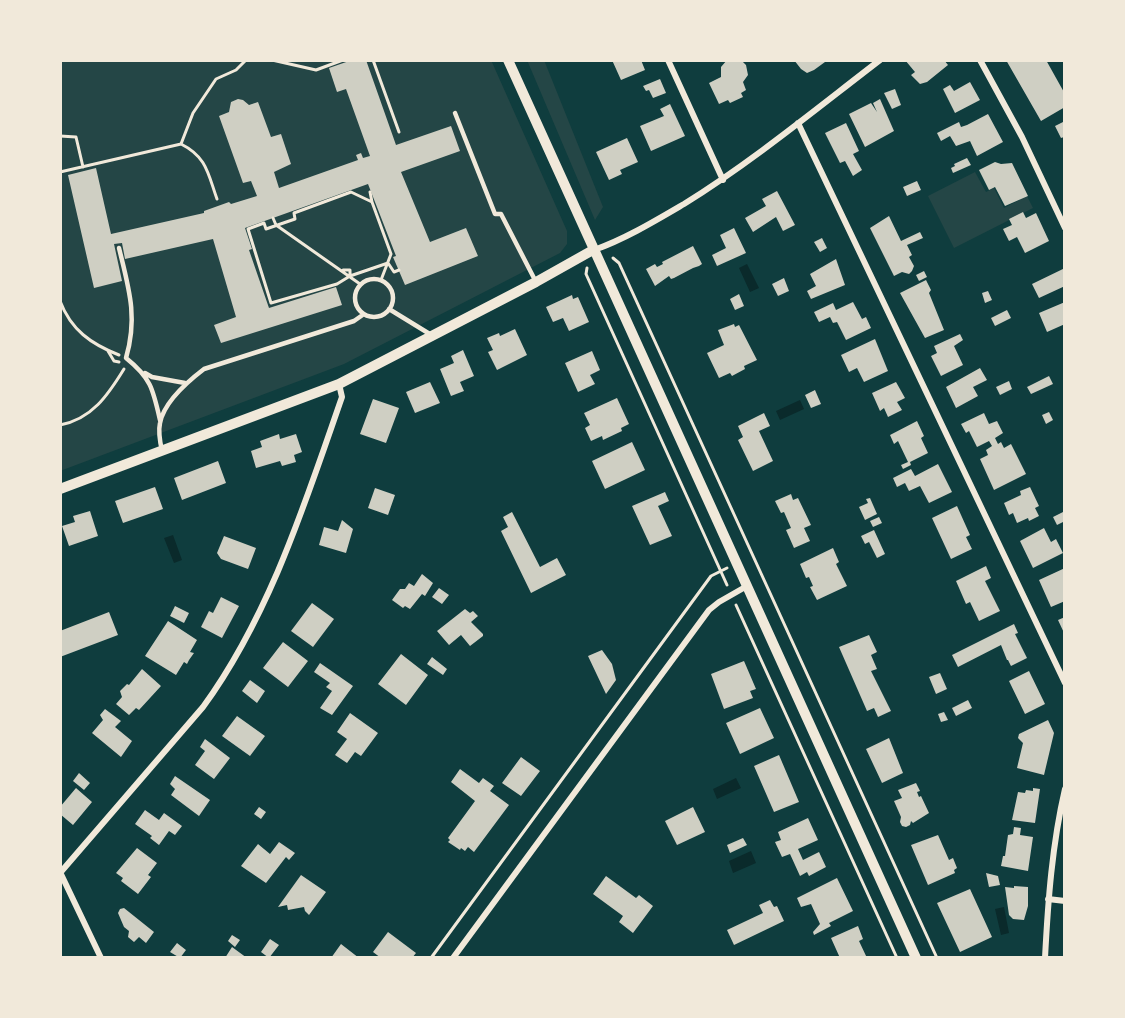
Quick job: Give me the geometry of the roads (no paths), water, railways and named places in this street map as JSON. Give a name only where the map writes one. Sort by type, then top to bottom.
[{"type":"street","points":[[508,60],[916,958]]},
{"type":"street","points":[[668,60],[723,180]]},
{"type":"street","points":[[60,489],[339,384],[593,250],[613,243],[663,217],[723,180],[880,60]]},
{"type":"street","points":[[980,60],[1022,137],[1065,228]]},
{"type":"street","points":[[798,123],[1065,683]]},
{"type":"street","points":[[101,958],[60,873],[203,707],[218,686],[259,612],[288,547],[342,397],[339,384]]},
{"type":"street","points":[[453,958],[709,610],[747,586]]},
{"type":"street","points":[[1045,958],[1048,899],[1058,821],[1065,789]]},
{"type":"street","points":[[1048,899],[1065,901]]},
{"type":"lane","points":[[454,113],[495,214],[501,214],[536,282]]},
{"type":"lane","points":[[119,248],[133,306],[132,338],[126,358],[152,377],[185,383]]},
{"type":"lane","points":[[369,279],[381,280],[390,287],[393,298],[389,309],[380,316],[369,316],[359,310],[354,298],[360,284],[369,279]]},
{"type":"lane","points":[[389,309],[433,336]]},
{"type":"lane","points":[[160,420],[185,383],[204,369],[354,321],[364,314]]},
{"type":"lane","points":[[143,372],[154,391],[160,420],[162,451]]}]
